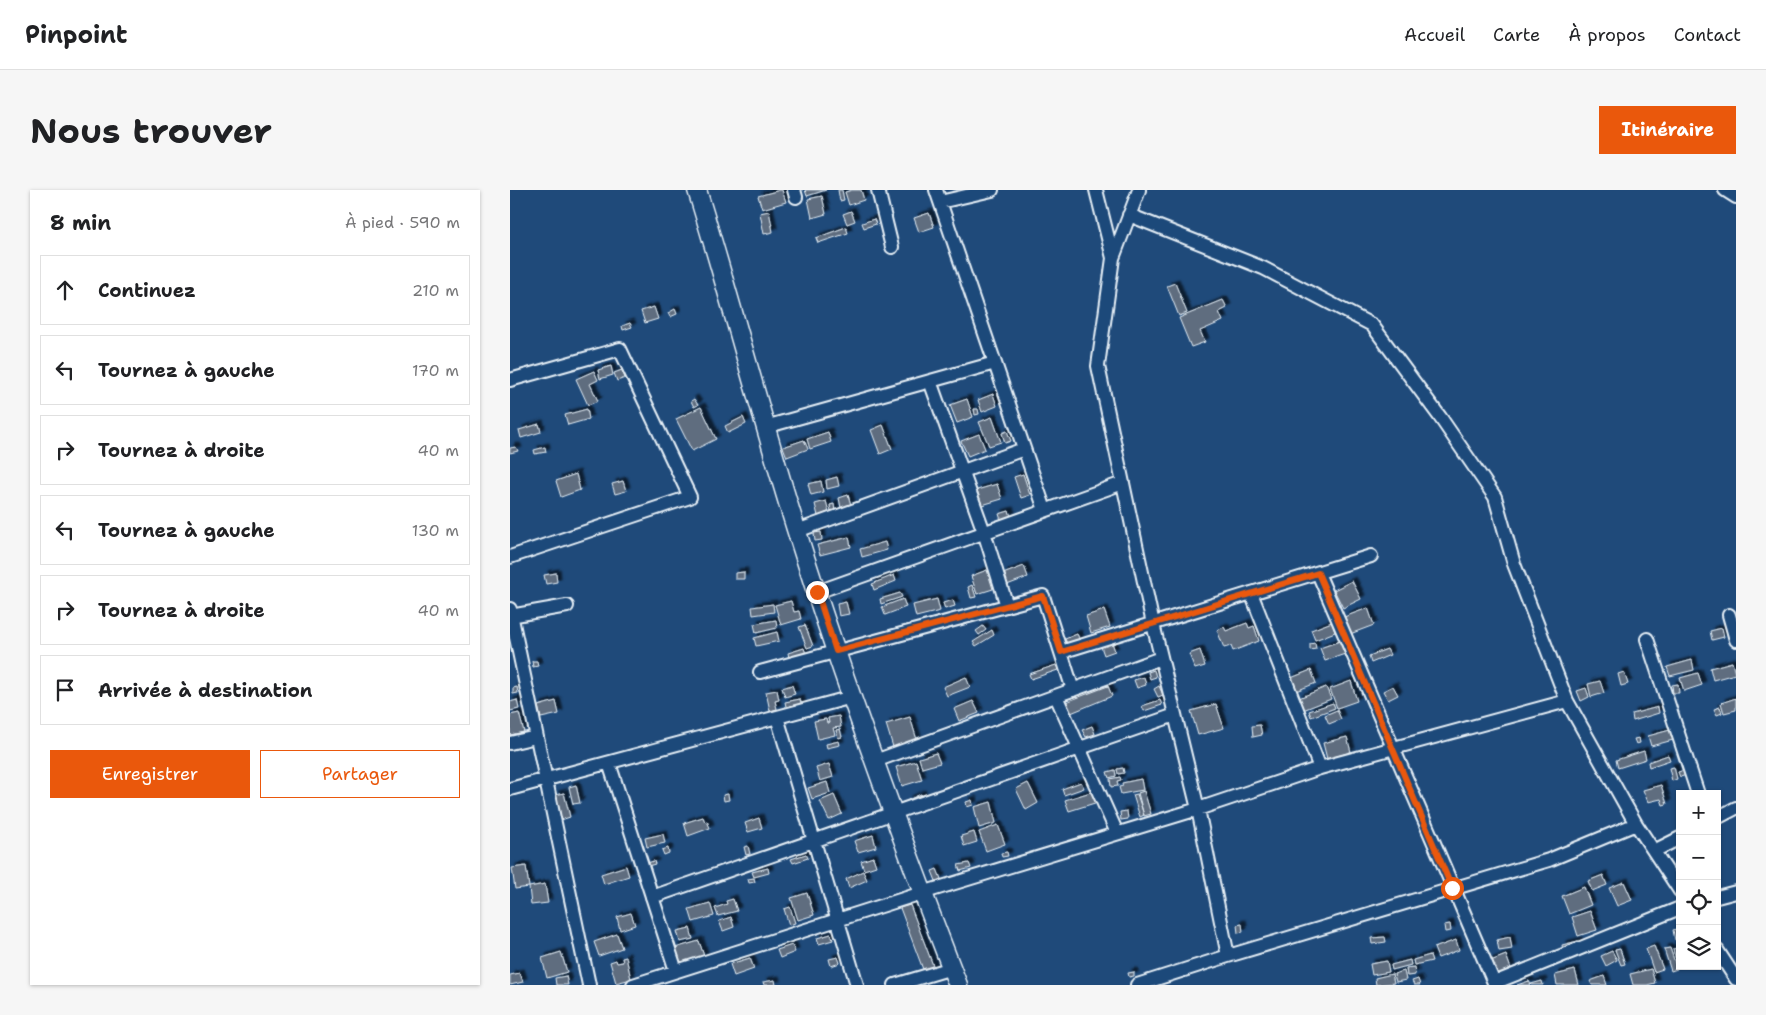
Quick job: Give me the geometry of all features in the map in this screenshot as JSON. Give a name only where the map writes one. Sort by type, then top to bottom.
[{"type":"main road","points":[[697,190],[728,291],[765,427],[836,651],[922,893],[958,985]]},
{"type":"street","points":[[878,190],[892,247]]},
{"type":"street","points":[[992,190],[938,196],[1046,510]]},
{"type":"street","points":[[1096,190],[1113,258]]},
{"type":"street","points":[[1139,190],[1113,258],[1098,366],[1153,624],[1198,809],[1228,956]]},
{"type":"street","points":[[1724,190],[1736,197]]},
{"type":"street","points":[[1129,215],[1263,268],[1372,326],[1440,417],[1495,497],[1514,564],[1567,700],[1636,824],[1676,885]]},
{"type":"street","points":[[510,380],[620,350],[690,497],[510,557]]},
{"type":"street","points":[[765,427],[995,363]]},
{"type":"street","points":[[930,381],[984,532],[1007,606]]},
{"type":"street","points":[[797,531],[1024,449]]},
{"type":"street","points":[[817,592],[1123,482]]},
{"type":"street","points":[[1061,652],[1371,556]]},
{"type":"street","points":[[1318,573],[1494,984],[1676,910]]},
{"type":"street","points":[[1251,593],[1320,768]]},
{"type":"street","points":[[760,672],[1043,596],[1073,690]]},
{"type":"street","points":[[567,606],[510,614],[589,985]]},
{"type":"street","points":[[1729,615],[1736,640]]},
{"type":"street","points":[[1647,639],[1697,790]]},
{"type":"street","points":[[875,761],[1161,658]]},
{"type":"street","points":[[1056,696],[1117,833]]},
{"type":"street","points":[[510,789],[852,697]]},
{"type":"street","points":[[633,985],[922,893],[1198,809],[1320,768],[1567,700]]},
{"type":"street","points":[[652,897],[1175,715]]},
{"type":"street","points":[[777,717],[857,985]]},
{"type":"street","points":[[510,743],[536,737]]},
{"type":"street","points":[[609,762],[676,972]]},
{"type":"street","points":[[1721,816],[1736,808]]},
{"type":"street","points":[[1137,985],[1452,888],[1550,860],[1636,824]]},
{"type":"street","points":[[1654,851],[1676,840]]},
{"type":"street","points":[[1721,896],[1736,892]]},
{"type":"street","points":[[1721,956],[1736,979]]},
{"type":"street","points":[[895,985],[952,968]]},
{"type":"building","points":[[782,190],[786,202],[762,209],[758,196]]},
{"type":"building","points":[[805,190],[826,190],[807,196]]},
{"type":"building","points":[[838,190],[842,190],[844,200],[840,201]]},
{"type":"building","points":[[861,190],[864,200],[849,205],[845,192]]},
{"type":"building","points":[[822,196],[826,214],[812,218],[808,199]]},
{"type":"building","points":[[769,211],[773,232],[764,234],[760,213]]},
{"type":"building","points":[[851,211],[855,221],[847,224],[843,214]]},
{"type":"building","points":[[929,213],[934,227],[919,232],[914,218]]},
{"type":"building","points":[[874,219],[876,224],[864,228],[862,223]]},
{"type":"building","points":[[846,227],[848,233],[818,243],[816,238]]},
{"type":"building","points":[[1175,283],[1187,313],[1179,316],[1167,286]]},
{"type":"building","points":[[1223,300],[1227,308],[1219,312],[1223,321],[1200,331],[1205,342],[1191,347],[1179,318]]},
{"type":"building","points":[[654,307],[658,319],[645,323],[641,311]]},
{"type":"building","points":[[675,309],[677,314],[670,317],[668,313]]},
{"type":"building","points":[[630,323],[632,327],[623,330],[622,326]]},
{"type":"building","points":[[611,366],[613,375],[600,379],[598,370]]},
{"type":"building","points":[[622,370],[625,378],[617,381],[614,373]]},
{"type":"building","points":[[594,371],[598,380],[590,384],[598,401],[588,405],[576,379]]},
{"type":"building","points":[[993,394],[997,406],[982,412],[978,400]]},
{"type":"building","points":[[694,399],[698,405],[694,407],[691,401]]},
{"type":"building","points":[[967,399],[973,417],[957,423],[950,405]]},
{"type":"building","points":[[701,407],[716,439],[692,451],[676,419]]},
{"type":"building","points":[[587,409],[589,419],[568,425],[565,415]]},
{"type":"building","points":[[974,409],[978,409],[979,414],[975,415]]},
{"type":"building","points":[[743,417],[746,424],[728,433],[725,426]]},
{"type":"building","points":[[992,417],[1001,442],[989,446],[979,422]]},
{"type":"building","points":[[539,424],[541,432],[521,438],[519,430]]},
{"type":"building","points":[[883,425],[892,449],[880,454],[871,430]]},
{"type":"building","points":[[1007,431],[1011,441],[1005,443],[1002,433]]},
{"type":"building","points":[[828,432],[831,442],[810,449],[807,439]]},
{"type":"building","points":[[979,434],[985,449],[968,456],[961,441]]},
{"type":"building","points":[[804,440],[808,449],[787,457],[783,447]]},
{"type":"building","points":[[516,447],[518,451],[510,453],[510,448]]},
{"type":"building","points":[[545,447],[546,452],[535,454],[534,450]]},
{"type":"building","points":[[576,474],[580,490],[561,497],[556,481]]},
{"type":"building","points":[[1023,474],[1030,495],[1021,498],[1014,477]]},
{"type":"building","points":[[837,477],[839,486],[827,489],[826,480]]},
{"type":"building","points":[[623,481],[626,491],[615,494],[612,484]]},
{"type":"building","points":[[821,481],[823,492],[811,495],[808,484]]},
{"type":"building","points":[[997,484],[1002,499],[982,505],[977,490]]},
{"type":"building","points":[[848,495],[851,505],[841,508],[839,498]]},
{"type":"building","points":[[826,501],[829,512],[818,516],[815,504]]},
{"type":"building","points":[[834,504],[835,512],[831,512],[830,505]]},
{"type":"building","points":[[1009,511],[1011,516],[1001,520],[999,514]]},
{"type":"building","points":[[821,532],[822,540],[815,541],[814,533]]},
{"type":"building","points":[[849,537],[851,547],[820,555],[817,545]]},
{"type":"building","points":[[885,542],[887,550],[862,557],[860,549]]},
{"type":"building","points":[[1024,566],[1028,577],[1007,585],[1003,574]]},
{"type":"building","points":[[987,570],[993,589],[977,594],[971,576]]},
{"type":"building","points":[[744,572],[744,579],[735,579],[735,573]]},
{"type":"building","points":[[556,573],[557,582],[546,584],[544,575]]},
{"type":"building","points":[[894,575],[896,581],[874,590],[872,584]]},
{"type":"building","points":[[1352,581],[1361,599],[1343,608],[1334,590]]},
{"type":"building","points":[[972,585],[976,597],[971,598],[968,587]]},
{"type":"building","points":[[900,593],[902,597],[881,604],[880,599]]},
{"type":"building","points":[[903,599],[906,607],[885,615],[882,607]]},
{"type":"building","points":[[937,599],[940,611],[916,617],[913,605]]},
{"type":"building","points":[[953,600],[955,606],[945,609],[943,603]]},
{"type":"building","points":[[791,601],[794,612],[799,611],[801,619],[781,625],[775,605]]},
{"type":"building","points":[[846,602],[849,614],[839,616],[837,604]]},
{"type":"building","points":[[773,604],[774,612],[753,615],[752,607]]},
{"type":"building","points":[[1368,608],[1374,625],[1350,634],[1344,617]]},
{"type":"building","points":[[1104,610],[1110,627],[1091,633],[1086,616]]},
{"type":"building","points":[[776,620],[777,628],[756,633],[754,624]]},
{"type":"building","points":[[1332,622],[1335,632],[1315,640],[1311,630]]},
{"type":"building","points":[[1247,623],[1249,628],[1254,626],[1259,641],[1233,651],[1231,646],[1224,648],[1217,630],[1224,627],[1226,631]]},
{"type":"building","points":[[805,625],[813,646],[807,648],[799,627]]},
{"type":"building","points":[[983,626],[986,630],[979,635],[976,631]]},
{"type":"building","points":[[1722,628],[1724,637],[1712,640],[1710,631]]},
{"type":"building","points":[[992,630],[994,635],[976,646],[973,642]]},
{"type":"building","points":[[777,632],[779,641],[756,646],[754,638]]},
{"type":"building","points":[[1077,634],[1080,640],[1068,645],[1065,639]]},
{"type":"building","points":[[1111,640],[1115,651],[1104,655],[1100,644]]},
{"type":"building","points":[[1340,641],[1345,654],[1325,661],[1320,648]]},
{"type":"building","points":[[1315,643],[1316,649],[1310,650],[1310,644]]},
{"type":"building","points":[[804,648],[806,654],[789,658],[788,653]]},
{"type":"building","points":[[1387,649],[1390,655],[1371,663],[1369,656]]},
{"type":"building","points":[[1200,650],[1205,666],[1195,669],[1189,654]]},
{"type":"building","points":[[1692,660],[1694,670],[1670,676],[1667,667]]},
{"type":"building","points":[[532,661],[537,661],[538,666],[533,667]]},
{"type":"building","points":[[1732,662],[1735,674],[1713,680],[1710,668]]},
{"type":"building","points":[[1056,665],[1058,670],[1031,679],[1029,674]]},
{"type":"building","points":[[1154,670],[1156,677],[1150,679],[1148,672]]},
{"type":"building","points":[[1311,670],[1316,683],[1296,691],[1291,678]]},
{"type":"building","points":[[1624,672],[1628,684],[1621,686],[1618,674]]},
{"type":"building","points":[[1698,673],[1702,685],[1684,691],[1680,678]]},
{"type":"building","points":[[966,677],[970,687],[947,696],[943,687]]},
{"type":"building","points":[[1144,677],[1146,685],[1137,688],[1134,680]]},
{"type":"building","points":[[1351,681],[1357,701],[1337,708],[1330,689]]},
{"type":"building","points":[[1600,681],[1604,693],[1591,697],[1588,684]]},
{"type":"building","points":[[1678,684],[1679,693],[1673,693],[1672,685]]},
{"type":"building","points":[[792,685],[795,694],[785,697],[782,688]]},
{"type":"building","points":[[1108,686],[1112,696],[1071,713],[1066,702]]},
{"type":"building","points":[[1159,686],[1163,695],[1158,697],[1154,689]]},
{"type":"building","points":[[1393,686],[1398,695],[1388,700],[1383,691]]},
{"type":"building","points":[[517,687],[518,693],[513,694],[513,688]]},
{"type":"building","points":[[1326,687],[1331,699],[1303,710],[1299,698]]},
{"type":"building","points":[[1586,688],[1589,697],[1581,701],[1577,691]]},
{"type":"building","points":[[777,690],[779,700],[775,701],[777,709],[770,711],[766,692]]},
{"type":"building","points":[[1736,698],[1736,710],[1724,713],[1721,703]]},
{"type":"building","points":[[800,699],[802,707],[787,711],[785,702]]},
{"type":"building","points":[[517,700],[519,709],[510,711],[510,702]]},
{"type":"building","points":[[1160,700],[1162,705],[1144,711],[1142,706]]},
{"type":"building","points":[[556,701],[559,714],[541,718],[538,706]]},
{"type":"building","points":[[973,701],[979,713],[959,721],[954,709]]},
{"type":"building","points":[[1333,703],[1335,708],[1311,717],[1309,711]]},
{"type":"building","points":[[1216,704],[1224,728],[1198,735],[1191,711]]},
{"type":"building","points":[[1658,707],[1659,713],[1633,721],[1632,714]]},
{"type":"building","points":[[1720,707],[1722,713],[1717,715],[1714,709]]},
{"type":"building","points":[[1337,710],[1341,719],[1329,724],[1325,715]]},
{"type":"building","points":[[519,713],[524,732],[510,735],[510,715]]},
{"type":"building","points":[[839,716],[841,727],[833,728],[835,735],[818,739],[814,721],[826,719],[827,723],[829,723],[828,718]]},
{"type":"building","points":[[910,717],[917,740],[893,747],[886,724]]},
{"type":"building","points":[[1260,725],[1262,735],[1253,737],[1252,726]]},
{"type":"building","points":[[1092,726],[1095,734],[1086,737],[1082,730]]},
{"type":"building","points":[[840,729],[842,737],[838,738],[836,730]]},
{"type":"building","points":[[1670,730],[1673,740],[1651,746],[1648,736]]},
{"type":"building","points":[[1347,737],[1351,752],[1327,759],[1323,743]]},
{"type":"building","points":[[1639,738],[1640,743],[1636,744],[1634,739]]},
{"type":"building","points":[[839,741],[840,745],[827,748],[826,744]]},
{"type":"building","points":[[1644,751],[1646,759],[1618,768],[1616,760]]},
{"type":"building","points":[[936,753],[940,763],[922,768],[919,758]]},
{"type":"building","points":[[1668,755],[1670,760],[1649,767],[1648,762]]},
{"type":"building","points":[[916,761],[922,780],[902,786],[896,767]]},
{"type":"building","points":[[829,764],[833,777],[820,781],[816,768]]},
{"type":"building","points":[[1674,767],[1677,779],[1672,781],[1669,768]]},
{"type":"building","points":[[1123,768],[1124,773],[1118,774],[1117,769]]},
{"type":"building","points":[[1115,770],[1116,776],[1109,778],[1107,772]]},
{"type":"building","points":[[1685,770],[1687,775],[1680,777],[1678,772]]},
{"type":"building","points":[[1120,777],[1121,780],[1117,781],[1118,786],[1111,787],[1110,779]]},
{"type":"building","points":[[1141,779],[1143,790],[1121,794],[1119,787],[1123,786],[1122,783]]},
{"type":"building","points":[[827,782],[830,793],[812,799],[808,788]]},
{"type":"building","points":[[1081,782],[1084,788],[1064,795],[1062,789]]},
{"type":"building","points":[[1028,783],[1038,803],[1026,810],[1016,789]]},
{"type":"building","points":[[576,785],[580,803],[573,804],[569,787]]},
{"type":"building","points":[[1661,785],[1667,804],[1663,805],[1661,799],[1648,802],[1643,790]]},
{"type":"building","points":[[1094,791],[1098,802],[1069,811],[1065,800]]},
{"type":"building","points":[[1144,791],[1151,814],[1144,816],[1138,793]]},
{"type":"building","points":[[564,793],[570,817],[561,820],[555,795]]},
{"type":"building","points":[[728,794],[729,800],[724,801],[723,795]]},
{"type":"building","points":[[921,794],[924,800],[910,806],[908,800]]},
{"type":"building","points":[[1137,794],[1144,815],[1140,817],[1133,795]]},
{"type":"building","points":[[834,795],[842,814],[829,820],[820,801]]},
{"type":"building","points":[[972,800],[973,805],[967,807],[966,802]]},
{"type":"building","points":[[991,802],[996,823],[979,828],[974,807]]},
{"type":"building","points":[[1127,811],[1128,819],[1121,820],[1120,812]]},
{"type":"building","points":[[703,817],[710,828],[688,836],[684,823]]},
{"type":"building","points":[[759,818],[762,828],[748,832],[745,823]]},
{"type":"building","points":[[998,825],[1005,844],[986,851],[979,832]]},
{"type":"building","points":[[974,832],[977,842],[964,846],[961,836]]},
{"type":"building","points":[[663,834],[665,843],[647,847],[645,838]]},
{"type":"building","points":[[873,835],[876,847],[858,852],[854,841]]},
{"type":"building","points":[[748,846],[750,854],[746,855],[744,847]]},
{"type":"building","points":[[668,848],[669,853],[664,855],[662,850]]},
{"type":"building","points":[[1007,852],[1008,856],[1002,857],[1001,853]]},
{"type":"building","points":[[806,854],[808,858],[793,863],[791,859]]},
{"type":"building","points":[[873,857],[876,866],[864,870],[861,861]]},
{"type":"building","points":[[654,861],[655,864],[648,866],[647,863]]},
{"type":"building","points":[[969,863],[971,868],[960,871],[958,865]]},
{"type":"building","points":[[526,866],[529,887],[515,889],[512,868]]},
{"type":"building","points":[[626,866],[629,876],[604,884],[601,874]]},
{"type":"building","points":[[768,868],[769,873],[754,877],[752,872]]},
{"type":"building","points":[[937,869],[941,879],[936,881],[932,871]]},
{"type":"building","points":[[863,871],[867,880],[849,888],[846,879]]},
{"type":"building","points":[[1603,875],[1607,885],[1592,891],[1588,881]]},
{"type":"building","points":[[754,878],[755,882],[749,883],[748,879]]},
{"type":"building","points":[[1624,882],[1632,900],[1617,906],[1609,888]]},
{"type":"building","points":[[545,884],[548,903],[531,905],[529,887]]},
{"type":"building","points":[[1584,887],[1591,905],[1569,914],[1562,896]]},
{"type":"building","points":[[807,893],[814,915],[798,920],[791,898]]},
{"type":"building","points":[[733,899],[737,911],[718,916],[715,908],[727,904],[726,901]]},
{"type":"building","points":[[710,903],[714,916],[693,922],[689,909]]},
{"type":"building","points":[[910,905],[934,968],[924,972],[900,908]]},
{"type":"building","points":[[790,907],[795,923],[789,925],[784,909]]},
{"type":"building","points":[[1590,911],[1597,930],[1578,936],[1572,917]]},
{"type":"building","points":[[631,913],[635,925],[620,930],[617,917]]},
{"type":"building","points":[[731,917],[734,927],[723,931],[719,921]]},
{"type":"building","points":[[1242,924],[1243,932],[1238,933],[1237,925]]},
{"type":"building","points":[[1450,924],[1451,931],[1445,932],[1444,925]]},
{"type":"building","points":[[690,928],[693,939],[680,942],[677,931]]},
{"type":"building","points":[[1676,929],[1676,940],[1675,940],[1673,930]]},
{"type":"building","points":[[617,934],[622,948],[599,956],[594,942]]},
{"type":"building","points":[[831,934],[833,940],[819,944],[817,938]]},
{"type":"building","points":[[1385,937],[1386,942],[1372,944],[1371,938]]},
{"type":"building","points":[[1510,937],[1512,949],[1499,951],[1497,940]]},
{"type":"building","points":[[1456,940],[1459,950],[1438,958],[1434,948]]},
{"type":"building","points":[[699,941],[704,956],[680,963],[675,948]]},
{"type":"building","points":[[1578,941],[1580,947],[1563,951],[1562,945]]},
{"type":"building","points":[[792,945],[795,952],[780,958],[777,950]]},
{"type":"building","points":[[1654,946],[1663,969],[1654,972],[1646,949]]},
{"type":"building","points":[[1670,948],[1676,969],[1671,971],[1664,949]]},
{"type":"building","points":[[1676,948],[1676,960],[1673,949]]},
{"type":"building","points":[[1620,949],[1625,964],[1621,965],[1615,950]]},
{"type":"building","points":[[1612,951],[1617,960],[1606,966],[1601,956]]},
{"type":"building","points":[[561,952],[567,972],[547,978],[542,958]]},
{"type":"building","points":[[1430,955],[1432,961],[1414,965],[1413,960]]},
{"type":"building","points":[[1506,955],[1511,969],[1494,976],[1488,962]]},
{"type":"building","points":[[626,957],[631,979],[616,983],[610,962],[616,960],[617,963],[623,962],[622,958]]},
{"type":"building","points":[[838,957],[840,963],[831,966],[829,959]]},
{"type":"building","points":[[750,958],[754,969],[734,976],[730,964]]},
{"type":"building","points":[[1410,960],[1411,965],[1392,970],[1391,965]]},
{"type":"building","points":[[1387,961],[1389,972],[1372,975],[1370,964]]},
{"type":"building","points":[[1414,967],[1415,975],[1407,976],[1406,968]]},
{"type":"building","points":[[1651,969],[1655,983],[1633,985],[1630,974]]},
{"type":"building","points":[[1575,970],[1579,985],[1557,985],[1555,975]]},
{"type":"building","points":[[1404,971],[1406,980],[1396,982],[1394,974]]},
{"type":"building","points":[[1134,972],[1134,976],[1129,977],[1128,973]]},
{"type":"building","points":[[520,973],[523,982],[510,985],[510,975]]},
{"type":"building","points":[[1392,974],[1394,983],[1376,985],[1375,978]]},
{"type":"building","points":[[566,976],[568,985],[556,985],[555,978]]},
{"type":"building","points":[[1604,976],[1607,985],[1592,985],[1590,981]]},
{"type":"building","points":[[1418,979],[1420,985],[1414,985],[1412,981]]},
{"type":"building","points":[[775,980],[776,985],[764,985],[763,982]]},
{"type":"building","points":[[1529,981],[1531,985],[1517,985]]},
{"type":"building","points":[[1542,981],[1543,985],[1531,984]]},
{"type":"route","points":[[817,592],[836,651],[1043,596],[1061,652],[1318,573],[1452,888]]}]
